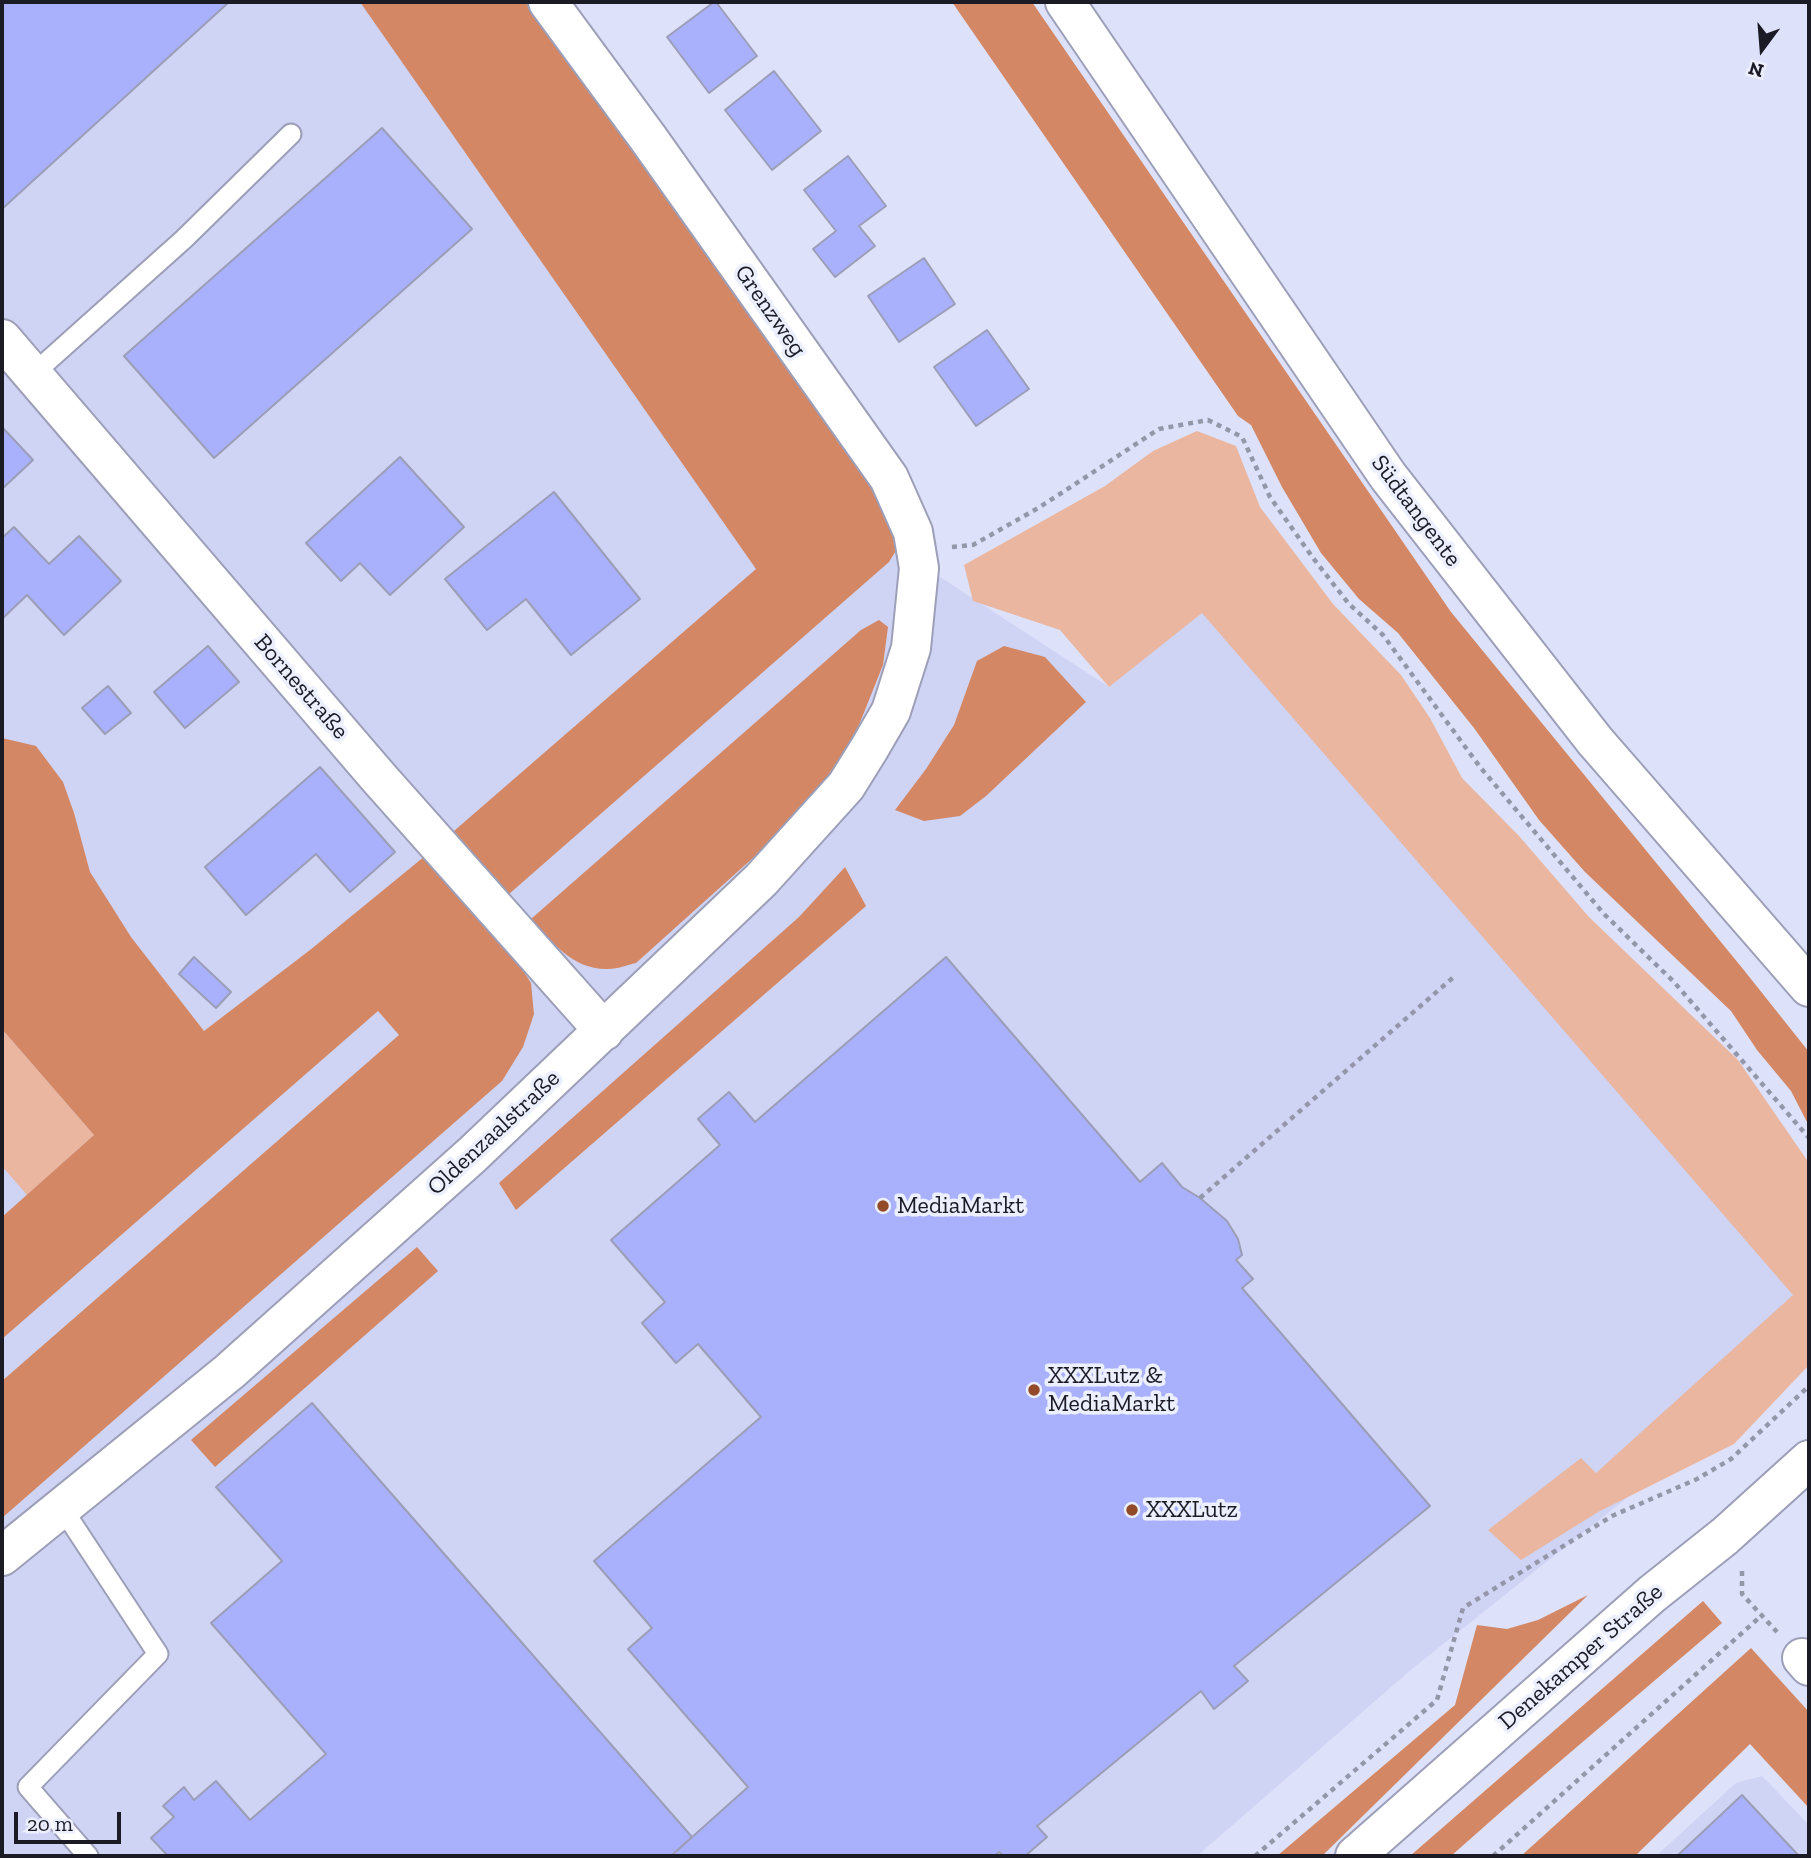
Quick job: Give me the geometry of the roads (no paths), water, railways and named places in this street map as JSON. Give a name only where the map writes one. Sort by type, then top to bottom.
[{"type":"street","name":"Grenzweg","points":[[548,2],[889,478],[913,532],[919,568],[911,648]]},
{"type":"street","name":"Südtangente","points":[[1065,2],[1388,476],[1595,741],[1809,987]]},
{"type":"street","name":"Bornestraße","points":[[2,339],[379,778],[604,1031]]},
{"type":"street","name":"Oldenzaalstraße","points":[[2,1556],[229,1372],[472,1155],[761,880],[846,786],[891,711],[911,648]]},
{"type":"street","points":[[1723,886],[1788,938],[1809,961]]},
{"type":"street","name":"Denekamper Straße","points":[[1355,1856],[1809,1460]]},
{"type":"lane","points":[[32,375],[184,239],[291,134]]},
{"type":"lane","points":[[62,1508],[158,1654],[28,1787],[88,1856]]},
{"type":"place","name":"MediaMarkt","points":[[883,1206]]},
{"type":"place","name":"XXXLutz & MediaMarkt","points":[[1034,1390]]},
{"type":"place","name":"XXXLutz","points":[[1132,1510]]}]
